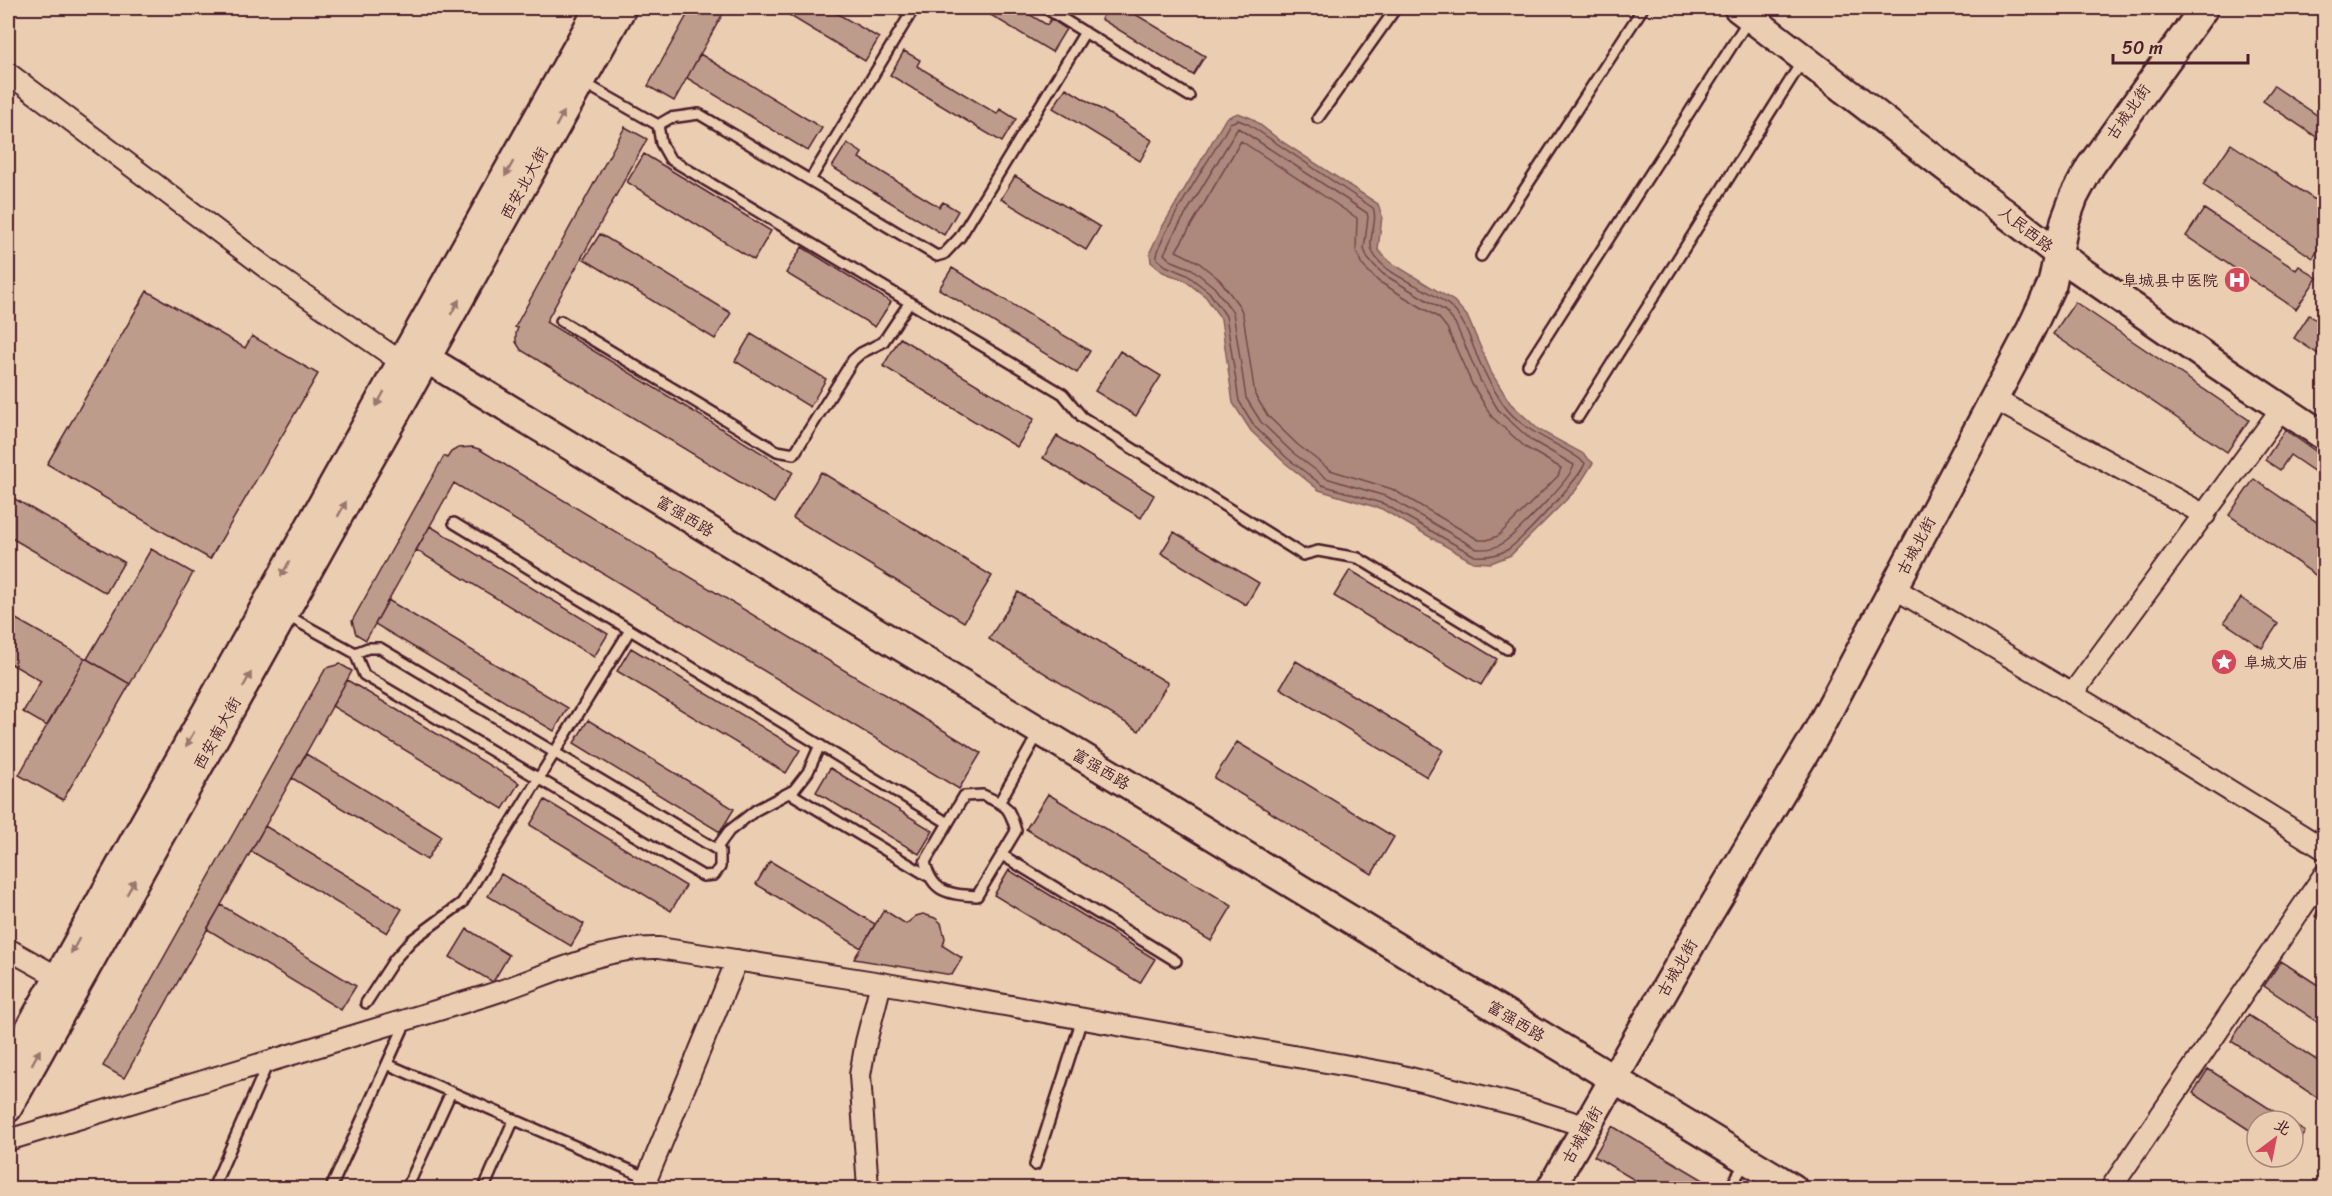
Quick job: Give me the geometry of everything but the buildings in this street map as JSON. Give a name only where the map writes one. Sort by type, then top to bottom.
[{"type":"main road","name":"西安北大街","points":[[412,356],[599,8]]},
{"type":"main road","name":"西安北大街","points":[[412,356],[581,81],[622,8]]},
{"type":"main road","name":"古城北街","points":[[1613,1080],[1815,736],[1994,399],[2052,284],[2065,221],[2073,197],[2090,167],[2204,8]]},
{"type":"main road","name":"人民西路","points":[[1744,12],[2058,254],[2186,344],[2325,436]]},
{"type":"main road","name":"西安南大街","points":[[8,1108],[284,614],[412,356]]},
{"type":"main road","name":"西安南大街","points":[[8,1067],[57,977],[412,356]]},
{"type":"main road","name":"富强西路","points":[[412,356],[1040,732],[1792,1188]]},
{"type":"main road","name":"古城南街","points":[[1551,1188],[1613,1080]]},
{"type":"street","points":[[8,73],[277,276],[412,356]]},
{"type":"street","points":[[1994,399],[2205,515]]},
{"type":"street","points":[[2072,694],[2282,408]]},
{"type":"street","points":[[1894,588],[2325,849]]},
{"type":"street","points":[[2111,1188],[2325,875]]},
{"type":"street","points":[[8,1140],[268,1063],[488,995],[614,952],[637,947],[659,948],[881,983],[1394,1074],[1525,1107],[1587,1127]]},
{"type":"street","points":[[8,949],[57,977]]},
{"type":"street","points":[[646,1183],[737,960]]},
{"type":"street","points":[[868,1188],[860,1075],[881,983]]},
{"type":"lane","points":[[810,180],[914,8]]},
{"type":"lane","points":[[1045,8],[1189,96]]},
{"type":"lane","points":[[1318,118],[1396,8]]},
{"type":"lane","points":[[1481,256],[1643,8]]},
{"type":"lane","points":[[1528,365],[1744,12]]},
{"type":"lane","points":[[658,124],[670,118],[699,114],[937,256],[944,254],[960,237],[1085,32]]},
{"type":"lane","points":[[1578,417],[1804,58]]},
{"type":"lane","points":[[581,81],[658,124]]},
{"type":"lane","points":[[658,124],[661,142],[670,159],[1063,394],[1082,417],[1302,555],[1318,551],[1358,558],[1507,649]]},
{"type":"lane","points":[[561,321],[777,451],[794,454],[853,360],[861,353],[883,342],[910,302]]},
{"type":"lane","points":[[454,523],[948,823]]},
{"type":"lane","points":[[284,614],[355,653],[364,675],[703,876],[714,875],[720,867],[720,851],[380,648],[368,648],[355,653]]},
{"type":"lane","points":[[366,1003],[394,960],[412,940],[462,903],[630,630]]},
{"type":"lane","points":[[999,802],[1040,732]]},
{"type":"lane","points":[[716,849],[729,831],[756,810],[790,793],[808,772],[820,745]]},
{"type":"lane","points":[[790,793],[928,876],[944,892],[977,897],[1016,831],[1010,811],[999,802],[983,795],[964,796],[925,862],[928,876]]},
{"type":"lane","points":[[1002,855],[1176,961]]},
{"type":"lane","points":[[1035,1165],[1082,1019]]},
{"type":"lane","points":[[331,1188],[406,1020]]},
{"type":"lane","points":[[213,1188],[268,1063]]},
{"type":"lane","points":[[387,1064],[514,1119],[646,1183]]},
{"type":"lane","points":[[407,1188],[451,1092]]},
{"type":"lane","points":[[484,1188],[514,1119]]},
{"type":"lane","points":[[1730,1188],[1746,1161]]},
{"type":"water","points":[[1238,113],[1251,118],[1281,141],[1378,204],[1382,216],[1378,250],[1390,262],[1454,301],[1467,316],[1492,374],[1510,403],[1539,430],[1582,453],[1593,463],[1576,490],[1511,555],[1491,563],[1473,562],[1382,509],[1319,490],[1251,431],[1233,403],[1221,319],[1206,297],[1184,280],[1163,272],[1151,262],[1150,252],[1226,118]]},
{"type":"place","name":"阜城县中医院","points":[[2237,280]]},
{"type":"place","name":"阜城文庙","points":[[2224,662]]}]
